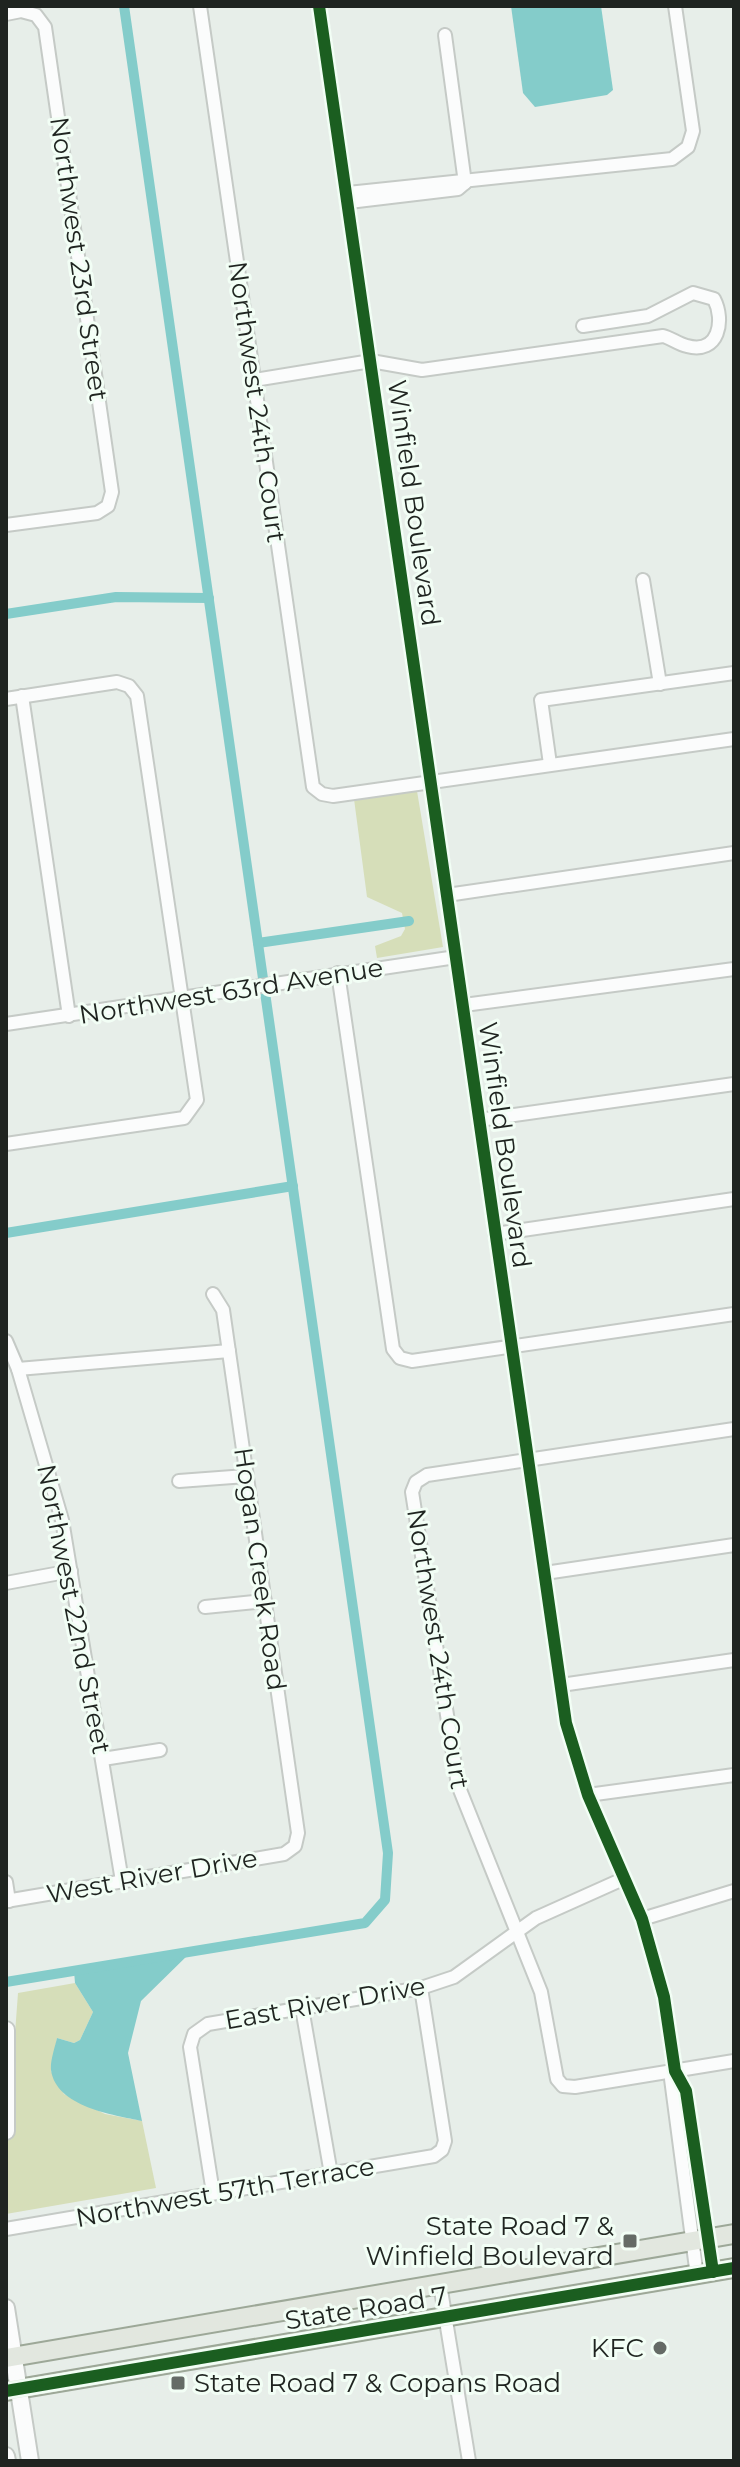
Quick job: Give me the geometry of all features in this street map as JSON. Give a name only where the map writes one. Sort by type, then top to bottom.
[{"type":"main road","points":[[6,2030],[6,2131]]},
{"type":"main road","name":"State Road 7","points":[[9,2357],[734,2234]]},
{"type":"main road","name":"State Road 7","points":[[12,2390],[734,2268]]},
{"type":"main road","points":[[6,2308],[12,2390],[30,2461]]},
{"type":"street","name":"Northwest 24th Court","points":[[200,6],[313,787],[322,794],[333,796],[430,782]]},
{"type":"street","name":"Winfield Boulevard","points":[[319,6],[566,1723],[588,1795],[642,1919],[664,1997],[675,2071],[686,2091],[705,2274]]},
{"type":"street","points":[[348,198],[455,180],[465,183],[672,159],[688,147],[693,131],[675,6]]},
{"type":"street","name":"Northwest 23rd Street","points":[[6,14],[21,11],[36,15],[45,27],[112,492],[108,506],[97,513],[6,525]]},
{"type":"street","points":[[445,35],[465,183]]},
{"type":"street","name":"Winfield Boulevard","points":[[371,361],[422,370],[663,336],[693,347],[714,340],[719,334],[720,317],[714,299],[693,293],[648,316],[583,326]]},
{"type":"street","points":[[254,380],[371,361]]},
{"type":"street","points":[[643,580],[660,684]]},
{"type":"street","points":[[550,764],[541,700],[734,673]]},
{"type":"street","points":[[6,699],[117,682],[129,686],[137,696],[197,1100],[193,1111],[184,1118],[6,1144]]},
{"type":"street","points":[[22,696],[69,1016]]},
{"type":"street","points":[[430,782],[734,739]]},
{"type":"street","points":[[447,895],[734,853]]},
{"type":"street","name":"Northwest 63rd Avenue","points":[[6,1024],[456,957]]},
{"type":"street","points":[[464,1005],[734,969]]},
{"type":"street","points":[[338,973],[393,1349],[400,1358],[412,1361],[734,1314]]},
{"type":"street","points":[[479,1120],[734,1084]]},
{"type":"street","points":[[495,1234],[734,1199]]},
{"type":"street","name":"Hogan Creek Road","points":[[213,1294],[223,1310],[298,1833],[295,1846]]},
{"type":"street","name":"Northwest 22nd Street","points":[[6,1341],[18,1369],[58,1506],[122,1881]]},
{"type":"street","points":[[18,1369],[229,1351]]},
{"type":"street","points":[[528,1459],[734,1429]]},
{"type":"street","name":"Northwest 24th Court","points":[[528,1459],[427,1475],[416,1482],[412,1492],[458,1785],[541,1992],[557,2079],[563,2086],[675,2071]]},
{"type":"street","points":[[179,1481],[246,1476]]},
{"type":"street","points":[[545,1573],[734,1545]]},
{"type":"street","points":[[6,1583],[71,1571]]},
{"type":"street","points":[[205,1607],[265,1601]]},
{"type":"street","points":[[561,1685],[734,1660]]},
{"type":"street","points":[[103,1759],[160,1750]]},
{"type":"street","points":[[588,1795],[734,1775]]},
{"type":"street","name":"West River Drive","points":[[8,1901],[284,1854],[295,1846]]},
{"type":"street","name":"East River Drive","points":[[213,2193],[190,2047],[194,2034],[208,2024],[421,1988],[454,1977],[514,1931],[623,1879]]},
{"type":"street","points":[[6,1882],[8,1901]]},
{"type":"street","points":[[642,1919],[734,1891]]},
{"type":"street","name":"Northwest 57th Terrace","points":[[6,2229],[434,2156],[442,2150],[445,2141],[421,1988]]},
{"type":"street","points":[[302,2008],[331,2174]]},
{"type":"street","points":[[675,2071],[734,2061]]},
{"type":"street","points":[[440,2284],[469,2461]]},
{"type":"green space","points":[[417,791],[443,947],[377,958],[375,946],[401,936],[405,929],[402,913],[367,897],[354,799]]},
{"type":"green space","points":[[75,1983],[93,2012],[80,2040],[74,2043],[57,2038],[51,2071],[64,2094],[105,2114],[142,2121],[156,2188],[6,2214],[6,2156],[18,1993]]},
{"type":"water","points":[[511,6],[601,6],[613,90],[607,95],[535,107],[523,93]]},
{"type":"water","points":[[192,1951],[141,2001],[128,2053],[142,2121],[88,2107],[63,2093],[55,2083],[51,2070],[57,2038],[74,2043],[80,2040],[93,2012],[75,1983],[74,1971]]},
{"type":"waterway","points":[[6,1982],[365,1923],[385,1900],[388,1853],[124,6]]},
{"type":"waterway","points":[[6,614],[116,597],[209,598]]},
{"type":"waterway","points":[[258,943],[409,921]]},
{"type":"waterway","points":[[6,1233],[293,1186]]},
{"type":"cycle path","points":[[319,6],[566,1723],[588,1795],[642,1919],[664,1997],[675,2071],[686,2091],[713,2272]]},
{"type":"cycle path","points":[[6,2391],[734,2268]]},
{"type":"place","name":"State Road 7 & Winfield Boulevard","points":[[630,2241]]},
{"type":"place","name":"KFC","points":[[660,2348]]},
{"type":"place","name":"State Road 7 & Copans Road","points":[[178,2383]]}]
